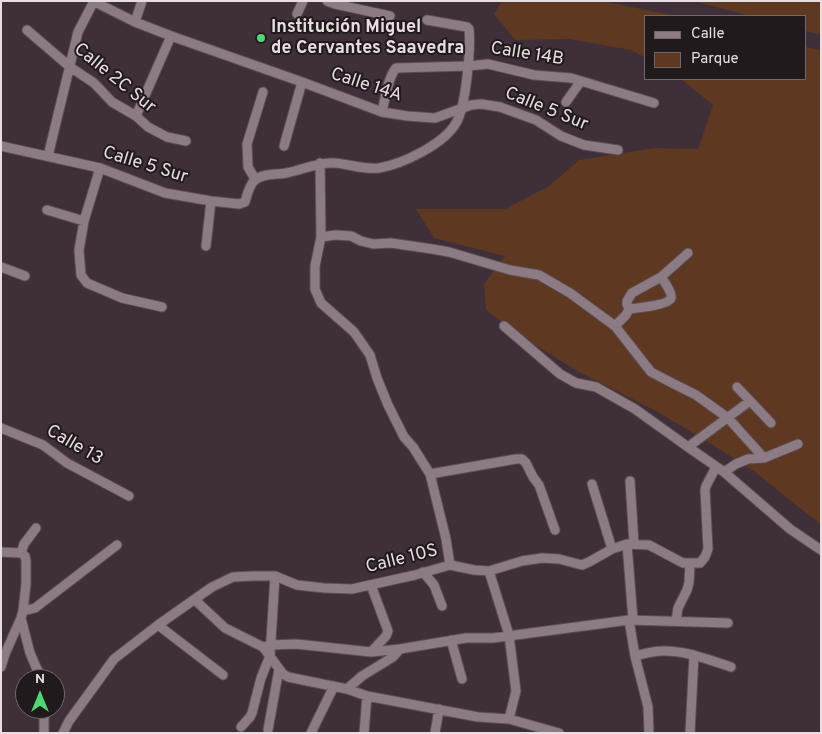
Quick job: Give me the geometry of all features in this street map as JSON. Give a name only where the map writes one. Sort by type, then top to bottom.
[{"type":"street","points":[[48,156],[78,32],[94,1]]},
{"type":"street","name":"Calle 14A","points":[[94,1],[135,22],[171,36],[382,112],[435,118],[462,108]]},
{"type":"street","points":[[135,22],[142,1]]},
{"type":"street","points":[[297,14],[303,1]]},
{"type":"street","points":[[327,1],[390,16]]},
{"type":"street","points":[[263,92],[247,144],[248,167],[255,179],[262,176],[288,173],[320,163],[340,163],[363,168],[379,168],[402,162],[429,148],[450,132],[458,121],[462,108],[468,66],[470,29],[427,20]]},
{"type":"street","name":"Calle 2C Sur","points":[[27,30],[70,67],[94,83],[112,102],[166,137],[186,141]]},
{"type":"street","points":[[136,116],[171,36]]},
{"type":"street","name":"Calle 14B","points":[[382,112],[396,68],[488,64],[534,75],[571,78],[654,103]]},
{"type":"street","points":[[566,102],[581,81]]},
{"type":"street","points":[[284,146],[302,82]]},
{"type":"street","name":"Calle 5 Sur","points":[[462,108],[481,104],[500,107],[536,120],[560,136],[584,145],[618,150]]},
{"type":"street","name":"Calle 5 Sur","points":[[1,146],[100,168],[165,193],[211,201],[243,203],[255,179]]},
{"type":"street","points":[[320,163],[321,237],[315,266],[315,289],[321,303],[354,332],[370,355],[392,413],[404,437],[413,447],[430,474],[446,539],[450,565]]},
{"type":"street","points":[[100,168],[84,221],[79,250],[81,275],[87,283],[122,298],[162,307]]},
{"type":"street","points":[[206,246],[211,201]]},
{"type":"street","points":[[48,210],[84,221]]},
{"type":"street","points":[[321,237],[350,236],[373,244],[391,243],[432,249],[449,252],[510,270],[539,275],[570,293],[615,326],[651,372],[696,395],[728,418],[764,458]]},
{"type":"street","points":[[630,309],[627,300],[632,293],[661,277],[688,253]]},
{"type":"street","points":[[1,267],[25,276]]},
{"type":"street","points":[[615,326],[630,309],[654,306],[670,301],[671,294],[661,277]]},
{"type":"street","points":[[504,326],[560,374],[576,383],[596,387],[635,409],[720,469],[790,529],[821,550]]},
{"type":"street","points":[[737,387],[771,423]]},
{"type":"street","points":[[688,447],[750,400]]},
{"type":"street","name":"Calle 13","points":[[1,428],[43,445],[67,463],[129,496]]},
{"type":"street","points":[[631,544],[649,545],[683,563],[700,563],[708,549],[705,490],[706,486],[720,469],[748,459],[764,458],[798,444]]},
{"type":"street","points":[[430,474],[522,459],[539,484],[555,530]]},
{"type":"street","points":[[630,482],[631,620],[634,656],[648,707],[649,733]]},
{"type":"street","points":[[592,484],[612,549]]},
{"type":"street","points":[[21,553],[24,544],[36,528]]},
{"type":"street","name":"Calle 10S","points":[[64,733],[69,721],[114,659],[158,624],[196,600],[212,587],[233,577],[274,576],[297,584],[324,588],[352,589],[450,565],[489,571],[522,561],[542,558],[582,565],[612,549],[631,544]]},
{"type":"street","points":[[1,667],[3,654],[22,614],[35,608],[117,545]]},
{"type":"street","points":[[1,552],[21,553],[25,556],[22,614],[30,653],[37,669]]},
{"type":"street","points":[[676,621],[678,608],[689,584],[690,564]]},
{"type":"street","points":[[489,571],[509,635],[516,691],[509,719]]},
{"type":"street","points":[[423,572],[434,585],[442,606]]},
{"type":"street","points":[[274,576],[267,646],[270,656],[283,674],[288,677],[347,688],[367,696],[478,717],[509,719],[559,733]]},
{"type":"street","points":[[371,584],[388,631],[386,636],[371,652]]},
{"type":"street","points":[[196,600],[225,628],[267,646],[296,644],[371,652],[466,638],[493,638],[631,620],[728,623]]},
{"type":"street","points":[[158,624],[223,675]]},
{"type":"street","points":[[451,640],[462,679]]},
{"type":"street","points":[[347,688],[362,676],[394,657],[400,649]]},
{"type":"street","points":[[634,656],[664,650],[694,655],[731,666]]},
{"type":"street","points":[[690,733],[694,655]]},
{"type":"street","points":[[241,727],[252,713],[261,678],[270,656]]},
{"type":"street","points":[[268,730],[279,668]]},
{"type":"street","points":[[311,733],[334,686]]},
{"type":"street","points":[[364,733],[367,696]]},
{"type":"street","points":[[435,733],[439,709]]},
{"type":"street","points":[[44,719],[44,732]]},
{"type":"green space","points":[[502,1],[601,1],[673,15],[644,15],[644,57],[631,50],[569,39],[515,40],[494,14]]},
{"type":"green space","points":[[694,1],[821,1],[821,35],[807,31],[807,15],[746,15]]},
{"type":"green space","points":[[807,47],[821,50],[821,525],[755,472],[654,410],[579,372],[522,337],[486,310],[484,284],[505,256],[434,238],[416,209],[505,209],[549,186],[579,160],[654,148],[698,149],[713,105],[682,80],[807,80]]},
{"type":"place","name":"Institución Miguel de Cervantes Saavedra","points":[[261,38]]}]
